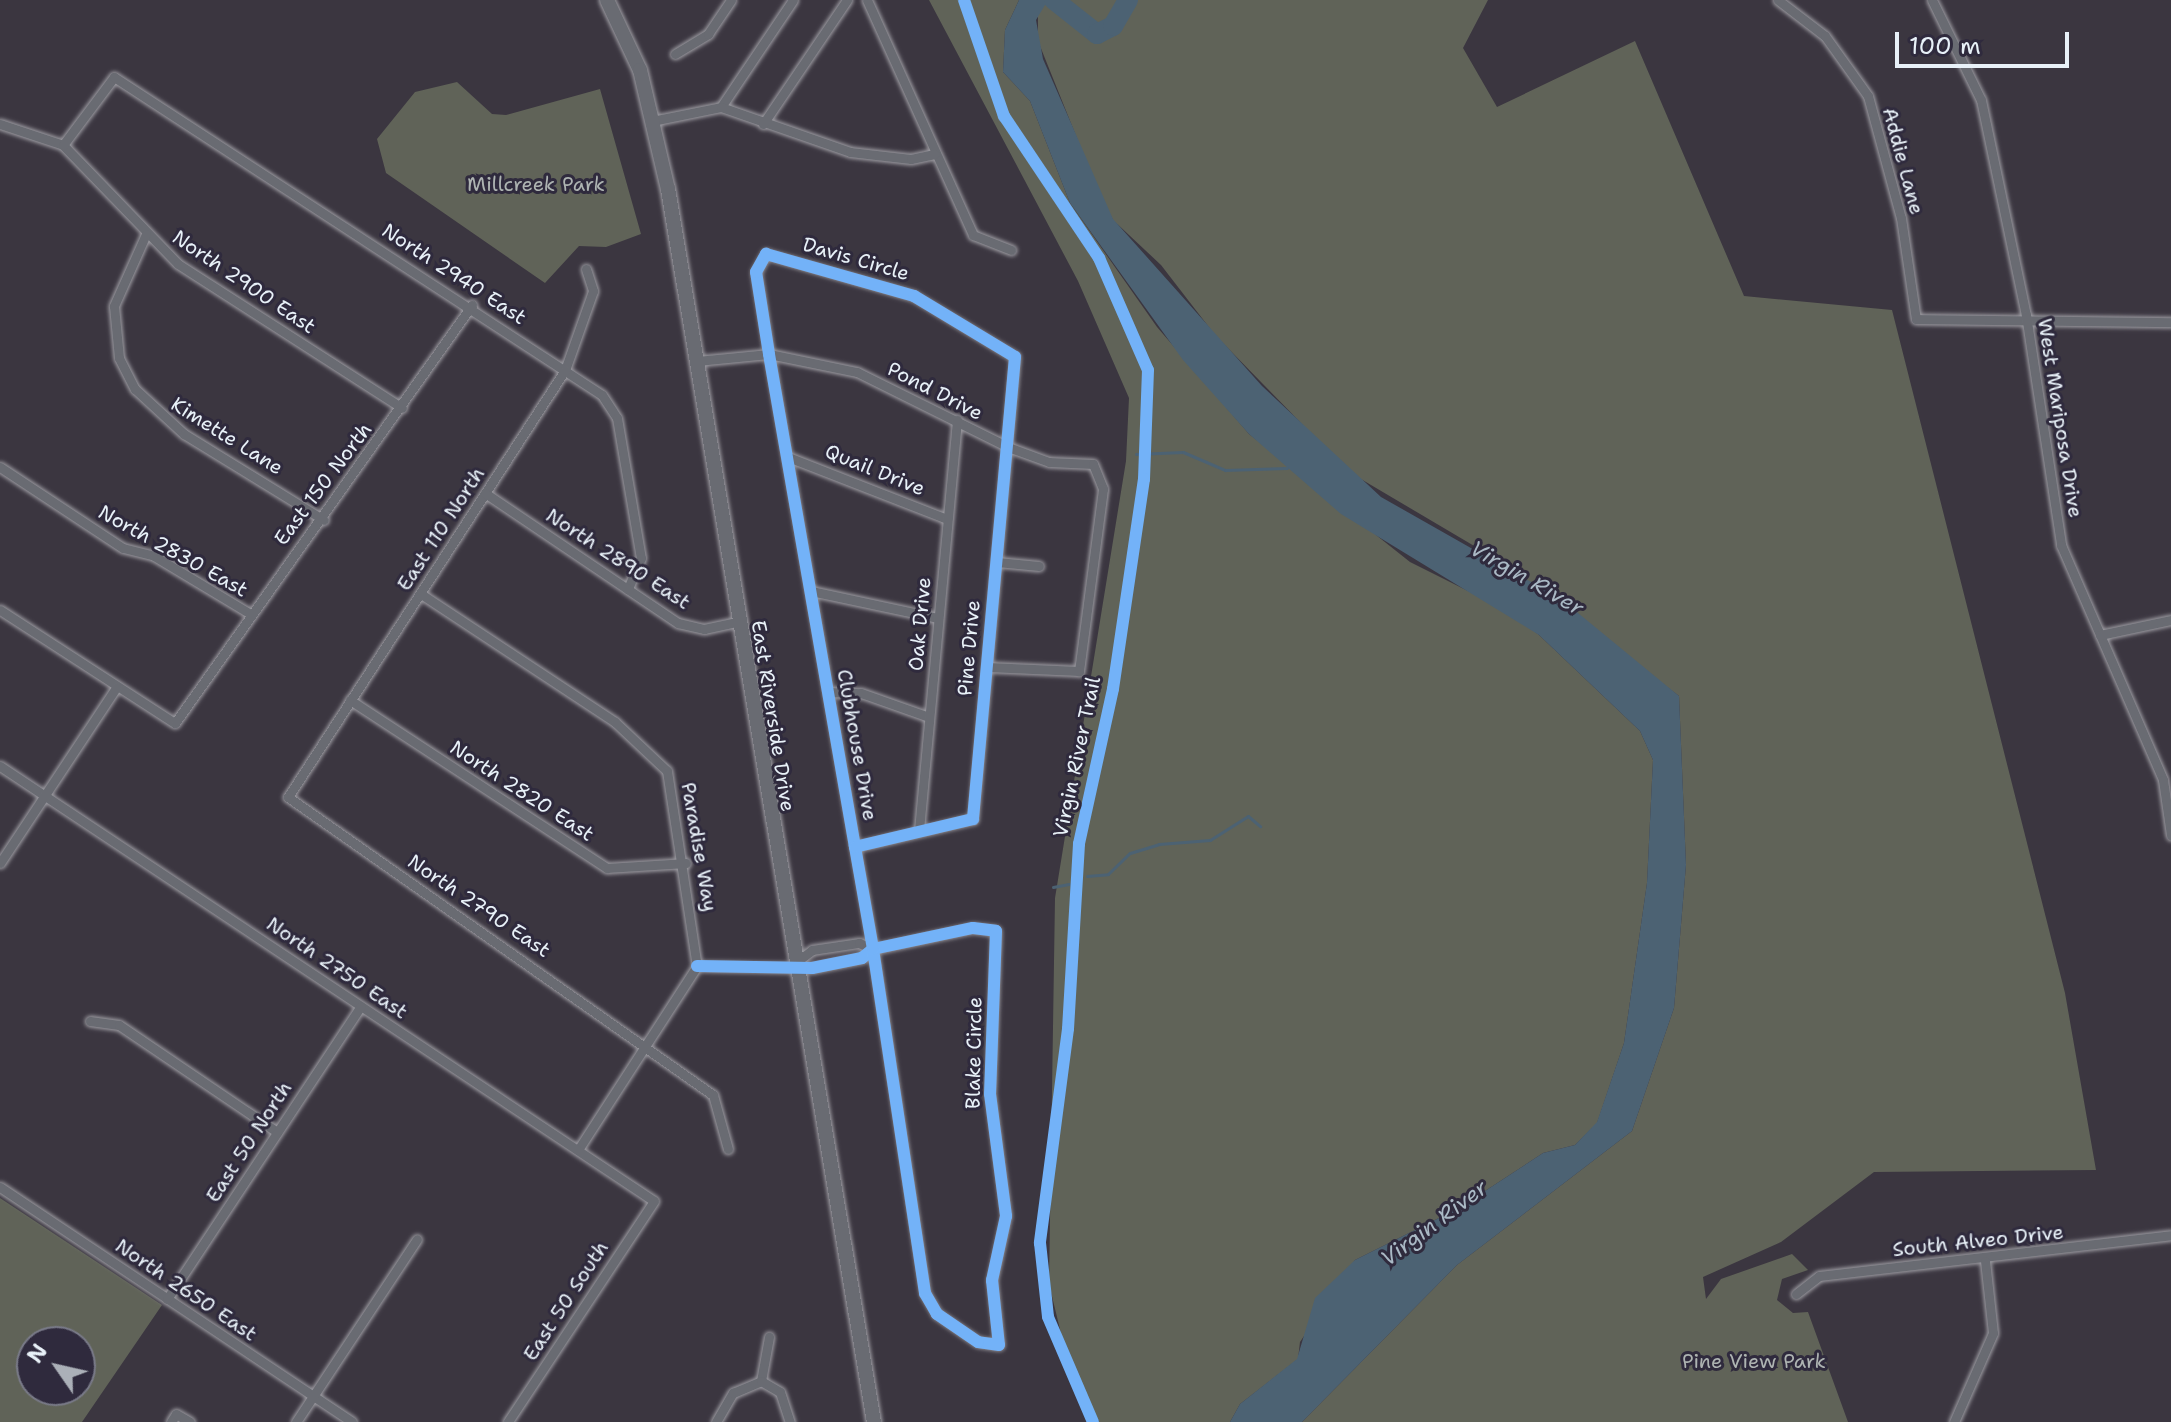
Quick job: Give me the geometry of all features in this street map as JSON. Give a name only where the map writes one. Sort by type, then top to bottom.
[{"type":"main road","name":"East Riverside Drive","points":[[614,7],[652,121],[697,361],[793,965],[874,1422]]},
{"type":"street","points":[[675,54],[708,34],[731,0]]},
{"type":"street","points":[[721,107],[793,0]]},
{"type":"street","points":[[763,124],[847,0]]},
{"type":"street","points":[[867,0],[973,235],[1011,250]]},
{"type":"street","name":"Addie Lane","points":[[1778,0],[1825,36],[1868,96],[1901,218],[1916,319],[2026,315]]},
{"type":"street","name":"West Mariposa Drive","points":[[1932,0],[1981,100],[2026,315],[2061,545],[2163,780],[2171,835]]},
{"type":"street","name":"North 2940 East","points":[[63,145],[114,77],[472,305],[602,395],[617,418],[641,558],[628,589]]},
{"type":"street","points":[[652,121],[721,107],[850,152],[911,159],[934,154]]},
{"type":"street","name":"North 2900 East","points":[[0,124],[63,145],[178,264],[402,408]]},
{"type":"street","name":"Kimette Lane","points":[[146,234],[114,306],[119,358],[135,389],[184,434],[324,520]]},
{"type":"street","name":"Clubhouse Drive","points":[[766,254],[756,272],[873,949],[925,1293],[937,1314],[978,1342],[999,1345]]},
{"type":"street","name":"Davis Circle","points":[[766,254],[914,296],[1015,357]]},
{"type":"street","name":"East 110 North","points":[[288,797],[565,370],[593,291],[586,269]]},
{"type":"street","name":"East 150 North","points":[[117,686],[175,723],[249,613],[324,520],[472,305]]},
{"type":"street","points":[[2026,315],[2171,322]]},
{"type":"street","name":"Pond Drive","points":[[697,361],[769,354],[857,372],[1008,447],[1049,462],[1093,464],[1103,489],[1079,671],[987,667]]},
{"type":"street","name":"Pine Drive","points":[[855,847],[973,819],[1015,357]]},
{"type":"street","name":"Oak Drive","points":[[919,830],[957,420]]},
{"type":"street","name":"Quail Drive","points":[[788,457],[947,519]]},
{"type":"street","name":"North 2830 East","points":[[0,467],[123,548],[154,556],[249,613]]},
{"type":"street","name":"North 2890 East","points":[[485,493],[678,623],[704,629],[738,622]]},
{"type":"street","points":[[997,562],[1039,566]]},
{"type":"street","points":[[811,591],[938,618]]},
{"type":"street","name":"Paradise Way","points":[[421,594],[653,751],[667,771],[686,863],[697,966]]},
{"type":"street","points":[[0,610],[117,686],[0,863]]},
{"type":"street","points":[[2100,635],[2171,620]]},
{"type":"street","points":[[828,692],[861,693],[929,717]]},
{"type":"street","name":"North 2820 East","points":[[350,700],[607,868],[686,863]]},
{"type":"street","name":"North 2750 East","points":[[0,766],[654,1201]]},
{"type":"street","name":"North 2790 East","points":[[288,797],[650,1045],[713,1095],[728,1149]]},
{"type":"street","name":"Blake Circle","points":[[873,949],[973,928],[996,931],[990,1094],[1006,1216],[992,1280],[999,1345]]},
{"type":"street","points":[[578,1150],[650,1045],[697,966],[793,965],[862,958],[873,949],[859,943],[812,950],[793,965]]},
{"type":"street","name":"East 50 North","points":[[167,1299],[361,1006]]},
{"type":"street","points":[[90,1021],[119,1025],[277,1132]]},
{"type":"street","name":"North 2650 East","points":[[0,1187],[352,1422]]},
{"type":"street","name":"East 50 South","points":[[508,1422],[654,1201]]},
{"type":"street","name":"South Alveo Drive","points":[[1796,1294],[1819,1276],[1985,1261],[2171,1235]]},
{"type":"street","points":[[296,1422],[417,1239]]},
{"type":"street","points":[[1954,1422],[1993,1333],[1985,1261]]},
{"type":"street","points":[[761,1381],[769,1337]]},
{"type":"street","points":[[716,1422],[733,1393],[761,1381]]},
{"type":"street","points":[[761,1381],[780,1392],[790,1422]]},
{"type":"street","points":[[174,1418],[190,1422]]},
{"type":"green space","points":[[929,0],[1019,0],[1005,30],[1003,72],[1030,101],[1070,203],[1157,327],[1249,434],[1410,562],[1508,611],[1539,635],[1640,731],[1653,760],[1647,883],[1624,1043],[1597,1123],[1575,1145],[1543,1153],[1459,1208],[1355,1260],[1300,1342],[1298,1359],[1240,1404],[1230,1422],[1099,1422],[1065,1350],[1049,1284],[1055,898],[1126,461],[1129,398],[1078,281]]},
{"type":"green space","name":"Pine View Park","points":[[1048,0],[1488,0],[1463,48],[1497,107],[1635,41],[1744,296],[1892,310],[2065,993],[2096,1170],[1874,1172],[1781,1242],[1703,1277],[1706,1299],[1721,1279],[1792,1254],[1808,1270],[1782,1279],[1777,1300],[1793,1313],[1808,1312],[1848,1422],[1302,1422],[1457,1265],[1632,1131],[1674,1008],[1686,865],[1679,696],[1503,563],[1349,472],[1215,335],[1161,265],[1113,220],[1097,188],[1038,41],[1038,8]]},
{"type":"green space","name":"Millcreek Park","points":[[457,82],[492,114],[506,115],[600,89],[641,234],[606,247],[579,246],[545,283],[386,173],[377,139],[415,92]]},
{"type":"green space","points":[[0,1198],[162,1305],[96,1402],[96,1326],[16,1326],[16,1406],[93,1406],[82,1422],[0,1422]]},
{"type":"water","points":[[1019,0],[1048,0],[1036,20],[1043,59],[1113,219],[1262,386],[1381,497],[1561,599],[1679,696],[1686,865],[1674,1008],[1632,1131],[1457,1265],[1302,1422],[1230,1422],[1240,1404],[1297,1359],[1315,1298],[1355,1260],[1459,1208],[1543,1153],[1575,1145],[1597,1122],[1624,1043],[1647,883],[1653,760],[1640,731],[1539,635],[1341,514],[1249,434],[1183,360],[1070,203],[1030,101],[1003,72],[1005,30]]},
{"type":"waterway","name":"Virgin River","points":[[1054,0],[1097,34],[1113,26],[1128,0]]},
{"type":"waterway","points":[[1136,454],[1183,452],[1225,470],[1287,468]]},
{"type":"waterway","points":[[1087,876],[1108,874],[1130,853],[1159,844],[1210,840],[1248,816],[1260,826]]},
{"type":"waterway","points":[[1053,887],[1069,884]]},
{"type":"cycle path","name":"Virgin River Trail","points":[[964,0],[1004,116],[1099,258],[1148,370],[1144,479],[1113,689],[1079,844],[1068,1029],[1040,1243],[1048,1317],[1093,1422]]},
{"type":"cycle path","points":[[697,966],[812,968],[862,958],[873,949],[973,928],[996,931],[990,1094],[1006,1216],[992,1280],[999,1345],[978,1342],[937,1314],[925,1293],[873,949],[855,847],[769,354],[756,272],[766,254],[914,296],[1015,357],[973,819],[855,847]]}]
